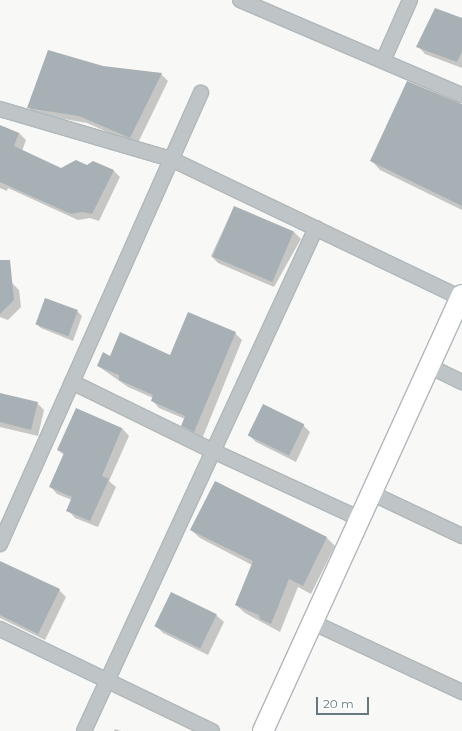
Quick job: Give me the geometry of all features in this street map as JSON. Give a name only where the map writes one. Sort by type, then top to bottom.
[{"type":"street","points":[[240,0],[462,95]]},
{"type":"street","points":[[383,61],[410,0]]},
{"type":"street","points":[[0,544],[201,93]]},
{"type":"street","points":[[0,109],[171,160],[461,296],[263,731]]},
{"type":"street","points":[[84,731],[316,228]]},
{"type":"street","points":[[429,366],[462,382]]},
{"type":"street","points":[[72,382],[213,451],[359,518]]},
{"type":"street","points":[[371,493],[462,536]]},
{"type":"street","points":[[312,622],[462,692]]},
{"type":"street","points":[[0,629],[212,731]]},
{"type":"building","points":[[435,8],[462,18],[462,51],[457,62],[416,47]]},
{"type":"building","points":[[48,50],[103,66],[162,73],[130,138],[79,116],[27,108]]},
{"type":"building","points":[[407,81],[462,104],[462,206],[370,161]]},
{"type":"building","points":[[0,125],[19,133],[14,146],[61,168],[76,160],[87,165],[93,161],[114,170],[92,214],[82,212],[71,214],[0,182]]},
{"type":"building","points":[[234,206],[294,231],[272,282],[213,257]]},
{"type":"building","points":[[0,260],[10,260],[14,300],[0,314]]},
{"type":"building","points":[[45,298],[78,310],[68,336],[35,324]]},
{"type":"building","points":[[188,312],[236,332],[194,432],[181,426],[185,416],[151,401],[153,395],[119,380],[119,375],[97,366],[103,352],[110,356],[120,332],[170,355]]},
{"type":"building","points":[[0,393],[38,402],[31,430],[0,422]]},
{"type":"building","points":[[263,404],[304,424],[289,456],[248,435]]},
{"type":"building","points":[[76,408],[122,428],[102,476],[109,479],[90,521],[66,511],[72,497],[49,487],[64,453],[57,450]]},
{"type":"building","points":[[215,481],[327,537],[303,586],[289,579],[271,624],[260,619],[259,615],[235,605],[253,561],[190,530]]},
{"type":"building","points":[[0,561],[60,589],[38,634],[0,615]]},
{"type":"building","points":[[171,592],[217,614],[200,649],[154,626]]}]
